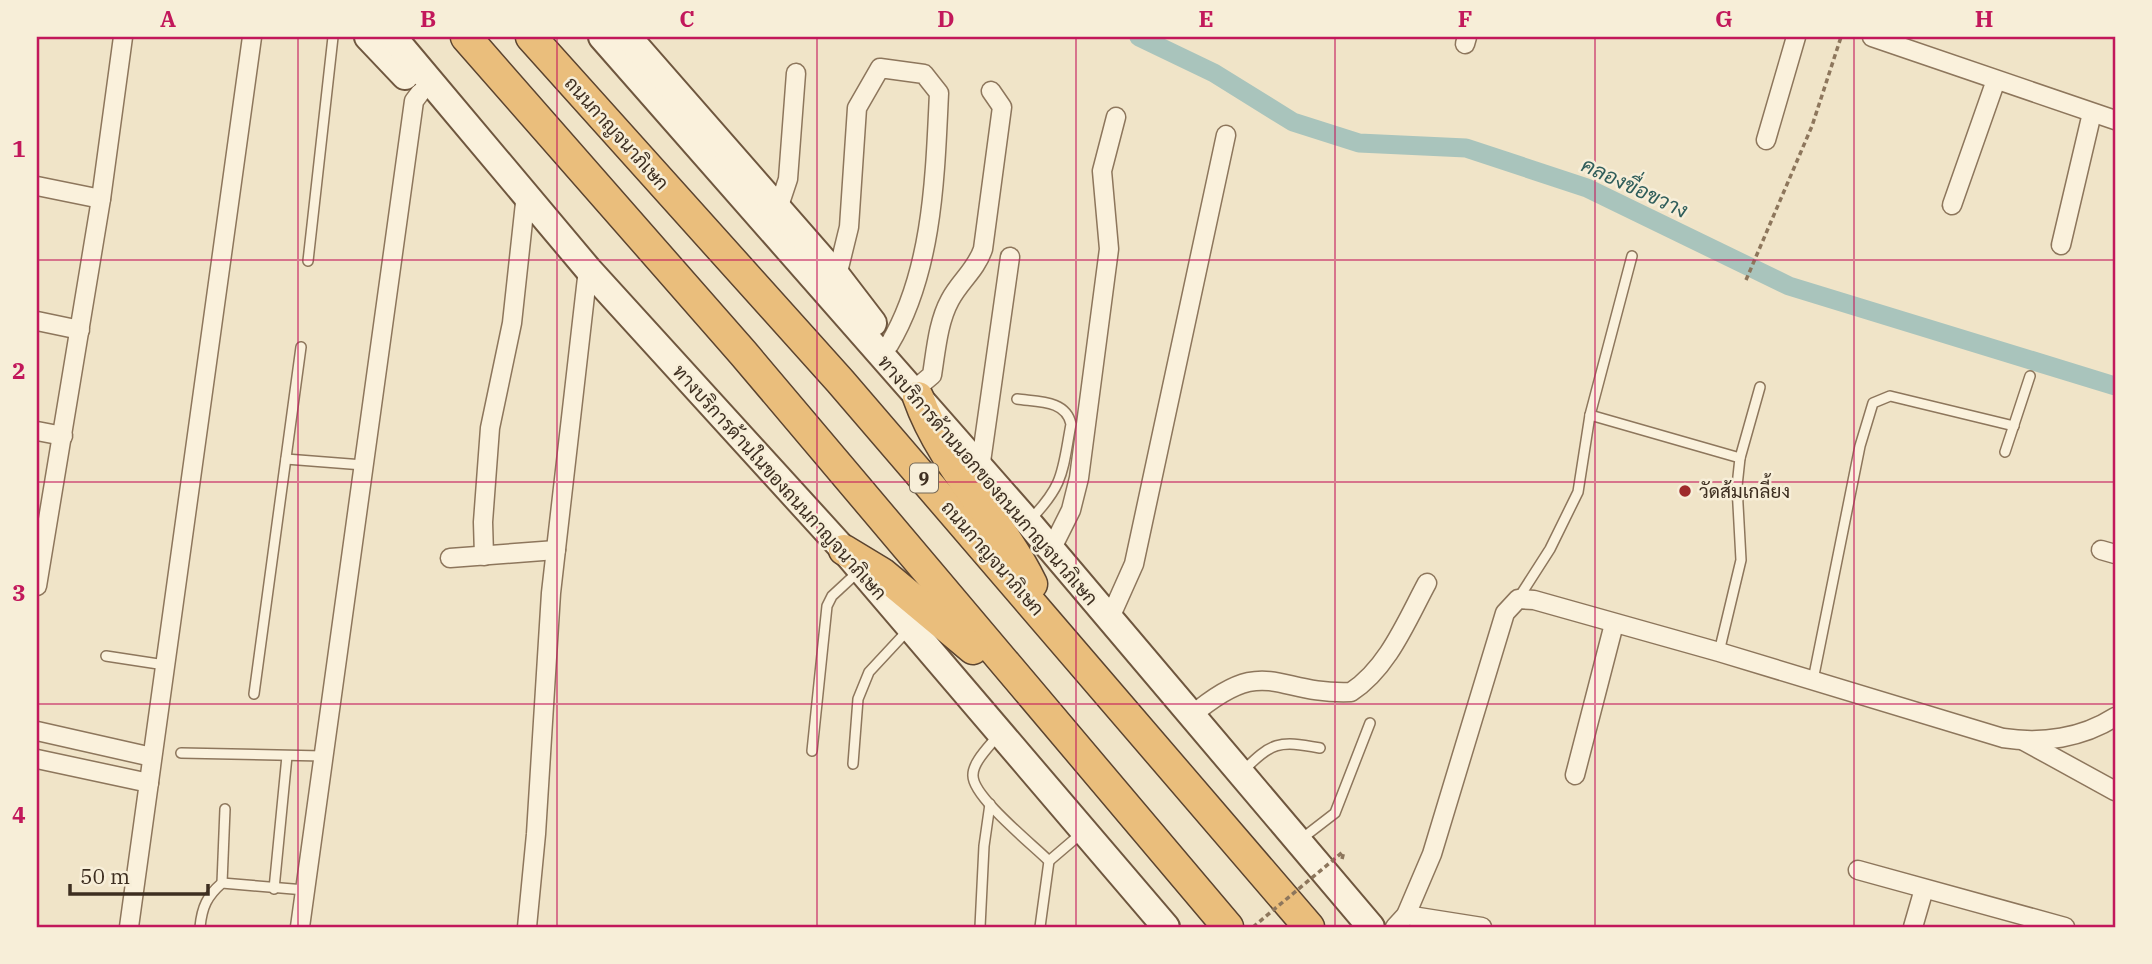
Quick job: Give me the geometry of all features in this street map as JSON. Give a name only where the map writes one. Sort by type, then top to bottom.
[{"type":"highway","points":[[466,37],[743,354],[1228,927]]},
{"type":"highway","name":"ถนนกาญจนาภิเษก","points":[[531,37],[840,381],[1309,927]]},
{"type":"highway","points":[[909,387],[936,441],[1014,550],[1054,628]]},
{"type":"highway","points":[[852,560],[882,573],[1035,701]]},
{"type":"main road","points":[[368,37],[525,204],[559,235]]},
{"type":"main road","name":"ทางบริการด้านในของถนนกาญจนาภิเษก","points":[[393,37],[559,235],[852,560],[1166,927]]},
{"type":"main road","name":"ทางบริการด้านนอกของถนนกาญจนาภิเษก","points":[[602,37],[1028,522],[1371,927]]},
{"type":"main road","points":[[628,37],[837,276],[889,345],[909,387]]},
{"type":"street","points":[[37,586],[101,199],[123,37]]},
{"type":"street","points":[[129,927],[252,37]]},
{"type":"street","points":[[1766,140],[1796,37]]},
{"type":"street","points":[[1872,37],[2115,120]]},
{"type":"street","points":[[837,276],[849,227],[857,108],[880,68],[894,68],[924,75],[939,93],[926,234],[914,295],[906,316],[889,345]]},
{"type":"street","points":[[778,209],[788,179],[796,73]]},
{"type":"street","points":[[1952,205],[1996,80]]},
{"type":"street","points":[[909,387],[932,375],[942,321],[951,298],[977,266],[983,249],[1002,107],[991,91]]},
{"type":"street","points":[[300,927],[414,101],[420,93]]},
{"type":"street","points":[[2061,245],[2092,113]]},
{"type":"street","points":[[1051,550],[1071,510],[1079,478],[1109,249],[1102,171],[1115,117]]},
{"type":"street","points":[[1109,620],[1134,564],[1226,135]]},
{"type":"street","points":[[37,186],[101,199]]},
{"type":"street","points":[[484,556],[483,522],[490,428],[512,323],[525,204]]},
{"type":"street","points":[[980,469],[1010,257]]},
{"type":"street","points":[[527,927],[556,550],[589,269]]},
{"type":"street","points":[[37,321],[80,330]]},
{"type":"street","points":[[37,431],[63,436]]},
{"type":"street","points":[[450,558],[556,550]]},
{"type":"street","points":[[1191,716],[1224,690],[1261,679],[1351,692],[1362,685],[1394,645],[1427,583]]},
{"type":"street","points":[[1482,927],[1400,921],[1433,854],[1505,613],[1518,600],[1534,600],[1719,652],[1955,725],[2024,741],[2115,791]]},
{"type":"street","points":[[1575,775],[1614,624]]},
{"type":"street","points":[[2024,741],[2066,737],[2110,725]]},
{"type":"street","points":[[37,731],[152,757]]},
{"type":"street","points":[[37,759],[149,782]]},
{"type":"street","points":[[1858,870],[2065,927]]},
{"type":"street","points":[[1913,927],[1924,889]]},
{"type":"lane","points":[[308,261],[333,37]]},
{"type":"lane","points":[[1518,600],[1550,549],[1578,492],[1590,415],[1632,257]]},
{"type":"lane","points":[[254,694],[301,347]]},
{"type":"lane","points":[[2006,452],[2030,376]]},
{"type":"lane","points":[[1719,652],[1741,561],[1737,486],[1740,458],[1760,387]]},
{"type":"lane","points":[[1813,680],[1860,446],[1873,404],[1890,396],[2014,426]]},
{"type":"lane","points":[[1017,399],[1060,406],[1069,415],[1071,424],[1060,483],[1055,493],[1028,522]]},
{"type":"lane","points":[[1590,415],[1740,458]]},
{"type":"lane","points":[[286,459],[363,465]]},
{"type":"lane","points":[[812,751],[827,606],[852,560]]},
{"type":"lane","points":[[853,764],[858,699],[869,672],[911,628]]},
{"type":"lane","points":[[106,656],[165,665]]},
{"type":"lane","points":[[1299,841],[1335,813],[1370,723]]},
{"type":"lane","points":[[1000,732],[974,768],[972,778],[990,804],[1049,861]]},
{"type":"lane","points":[[1241,774],[1263,751],[1276,743],[1290,742],[1320,748]]},
{"type":"lane","points":[[181,753],[323,756]]},
{"type":"lane","points":[[274,889],[287,755]]},
{"type":"lane","points":[[980,927],[984,846],[990,804]]},
{"type":"lane","points":[[200,927],[202,909],[222,883],[225,809]]},
{"type":"lane","points":[[1040,927],[1049,861],[1085,831]]},
{"type":"lane","points":[[222,883],[305,890]]},
{"type":"path","points":[[1746,280],[1812,127],[1841,37]]},
{"type":"path","points":[[1253,927],[1344,850]]},
{"type":"waterway","name":"คลองขื่อขวาง","points":[[1139,37],[1214,73],[1293,122],[1359,143],[1466,148],[1587,188],[1789,286],[2115,386]]},
{"type":"place","name":"วัดส้มเกลี้ยง","points":[[1685,491]]}]
